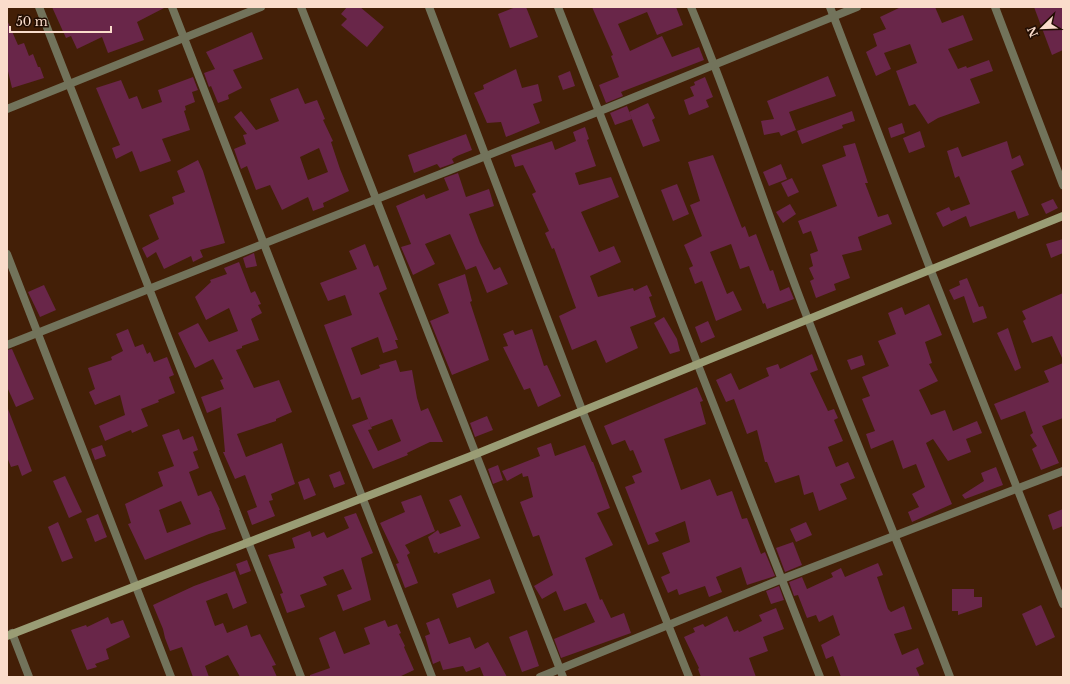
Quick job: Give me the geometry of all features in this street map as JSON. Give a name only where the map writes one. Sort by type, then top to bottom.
[{"type":"street","points":[[39,7],[301,677]]},
{"type":"street","points":[[172,7],[432,677]]},
{"type":"street","points":[[7,110],[261,7]]},
{"type":"street","points":[[300,7],[377,199],[562,673]]},
{"type":"street","points":[[429,7],[582,410],[689,677]]},
{"type":"street","points":[[558,7],[600,111],[697,365],[820,677]]},
{"type":"street","points":[[691,7],[715,65],[808,321],[896,535],[950,677]]},
{"type":"street","points":[[830,7],[930,270],[1063,604]]},
{"type":"street","points":[[7,345],[600,111],[857,7]]},
{"type":"street","points":[[995,7],[1063,185]]},
{"type":"street","points":[[29,677],[10,635],[476,454],[582,410],[808,321],[1063,216]]},
{"type":"street","points":[[7,254],[171,677]]},
{"type":"street","points":[[540,677],[562,673],[669,624],[1063,471]]},
{"type":"building","points":[[52,7],[166,7],[137,22],[144,40],[108,53],[102,37],[77,49],[71,36],[66,38]]},
{"type":"building","points":[[347,7],[360,7],[384,27],[367,47],[341,25],[347,19],[341,14]]},
{"type":"building","points":[[516,7],[526,7],[538,37],[510,48],[498,14]]},
{"type":"building","points":[[592,7],[676,7],[683,25],[657,35],[647,12],[618,24],[630,51],[662,36],[672,57],[699,47],[704,60],[621,92],[623,96],[606,103],[599,85],[619,77],[611,56],[613,55]]},
{"type":"building","points":[[901,7],[935,7],[942,23],[963,15],[973,40],[948,49],[958,69],[966,66],[967,68],[989,60],[993,71],[970,79],[980,103],[938,118],[928,124],[915,104],[909,106],[896,71],[917,63],[910,44],[884,53],[891,69],[876,76],[866,52],[877,46],[873,34],[886,29],[880,17]]},
{"type":"building","points":[[1034,7],[1063,7],[1063,50],[1052,55]]},
{"type":"building","points":[[7,20],[18,45],[24,43],[29,56],[33,54],[44,78],[12,88],[7,67]]},
{"type":"building","points":[[252,32],[263,59],[233,70],[242,88],[228,95],[229,99],[218,103],[211,86],[209,87],[204,73],[215,69],[206,52]]},
{"type":"building","points":[[516,69],[522,88],[538,84],[542,101],[533,104],[540,123],[506,137],[501,122],[487,123],[474,93],[484,89],[483,85]]},
{"type":"building","points":[[570,71],[575,86],[563,90],[558,76]]},
{"type":"building","points":[[828,76],[836,96],[789,112],[796,130],[781,136],[779,132],[764,135],[761,121],[774,119],[767,101]]},
{"type":"building","points":[[193,77],[198,90],[192,92],[195,102],[185,106],[186,110],[184,111],[190,130],[162,139],[171,161],[140,172],[132,151],[116,159],[112,148],[120,145],[96,88],[121,80],[129,99],[137,96],[142,109],[162,102],[158,90]]},
{"type":"building","points":[[705,77],[713,97],[706,100],[709,107],[689,115],[684,100],[694,96],[690,87],[695,85],[694,82]]},
{"type":"building","points":[[298,88],[305,104],[317,100],[325,119],[323,120],[333,141],[331,142],[349,191],[323,203],[324,207],[313,211],[308,197],[282,210],[270,185],[256,190],[247,166],[241,169],[234,149],[246,144],[243,135],[247,134],[234,117],[241,111],[256,130],[279,121],[270,99]],"holes":[[[319,148],[328,172],[308,180],[300,157]]]},
{"type":"building","points":[[648,103],[655,118],[652,120],[660,141],[643,147],[629,112]]},
{"type":"building","points":[[627,106],[632,119],[615,125],[610,113]]},
{"type":"building","points":[[852,111],[855,121],[842,125],[843,128],[802,144],[797,131]]},
{"type":"building","points":[[902,123],[905,133],[891,138],[888,128]]},
{"type":"building","points":[[585,127],[589,139],[587,140],[596,166],[575,173],[579,185],[611,177],[619,197],[581,212],[599,252],[614,246],[621,262],[590,276],[598,297],[633,288],[634,291],[647,285],[652,296],[649,297],[656,317],[630,327],[638,348],[606,363],[596,340],[572,350],[559,316],[576,308],[554,248],[552,249],[545,233],[549,231],[532,194],[536,192],[523,165],[515,167],[511,155],[552,141],[555,150],[576,141],[573,132]]},
{"type":"building","points":[[920,131],[925,147],[909,153],[903,138]]},
{"type":"building","points":[[466,134],[472,150],[452,159],[454,163],[440,168],[437,164],[414,173],[408,155]]},
{"type":"building","points":[[1007,141],[1012,159],[1020,155],[1024,165],[1011,171],[1029,215],[1018,219],[1015,211],[970,227],[966,216],[943,227],[936,213],[949,207],[951,211],[970,204],[959,176],[955,178],[947,151],[958,147],[962,157]]},
{"type":"building","points":[[855,143],[868,183],[865,183],[878,217],[888,214],[892,224],[858,237],[862,250],[842,255],[850,278],[834,284],[836,290],[816,298],[810,281],[814,279],[809,268],[813,266],[810,254],[818,251],[811,231],[803,234],[798,221],[837,206],[822,165],[846,156],[843,146]]},
{"type":"building","points":[[713,155],[742,228],[745,226],[749,237],[756,234],[770,271],[773,270],[780,291],[789,287],[794,299],[767,309],[765,303],[763,304],[749,266],[740,269],[731,244],[710,252],[727,294],[733,291],[742,310],[716,321],[702,281],[695,284],[689,268],[693,266],[684,245],[702,236],[690,205],[700,201],[688,162]]},
{"type":"building","points":[[198,160],[203,171],[225,243],[200,250],[203,257],[193,262],[191,256],[164,269],[156,252],[147,258],[142,248],[159,239],[149,215],[174,204],[172,197],[185,192],[177,171]]},
{"type":"building","points":[[781,164],[787,179],[769,186],[763,172]]},
{"type":"building","points":[[458,173],[466,197],[489,189],[494,206],[469,214],[480,243],[494,270],[500,267],[508,284],[487,293],[476,266],[466,270],[450,234],[425,244],[435,264],[413,275],[401,247],[411,244],[396,206],[424,194],[426,199],[449,190],[444,178]]},
{"type":"building","points":[[792,178],[799,192],[788,197],[781,183]]},
{"type":"building","points":[[677,184],[689,214],[673,221],[661,190]]},
{"type":"building","points":[[1053,199],[1058,208],[1046,214],[1041,204]]},
{"type":"building","points":[[790,204],[796,214],[783,223],[776,212]]},
{"type":"building","points":[[1063,239],[1063,253],[1051,258],[1046,244]]},
{"type":"building","points":[[365,244],[374,267],[378,265],[387,289],[379,293],[398,340],[395,340],[398,348],[383,353],[378,337],[351,348],[361,375],[380,368],[379,365],[396,360],[400,372],[412,370],[421,411],[428,408],[443,442],[430,442],[407,453],[408,455],[373,469],[352,425],[368,419],[369,421],[360,397],[352,400],[324,325],[352,315],[345,295],[328,301],[320,283],[357,269],[349,251]],"holes":[[[392,419],[401,441],[378,451],[368,430],[372,429],[371,427]]]},
{"type":"building","points":[[254,253],[257,266],[246,268],[243,258]]},
{"type":"building","points":[[239,262],[251,293],[255,291],[261,304],[258,305],[262,313],[251,319],[259,340],[242,346],[242,348],[236,350],[254,388],[279,380],[292,412],[276,419],[276,421],[237,434],[246,457],[282,443],[295,484],[271,494],[273,500],[269,501],[275,516],[252,525],[247,511],[257,507],[245,475],[235,479],[223,452],[225,452],[221,407],[207,413],[201,397],[224,389],[220,380],[223,379],[213,359],[195,368],[178,333],[198,323],[209,342],[238,331],[229,308],[206,320],[195,297],[211,282],[210,280],[227,274],[224,268]]},
{"type":"building","points":[[465,274],[472,301],[470,302],[489,360],[452,375],[430,321],[449,313],[438,284]]},
{"type":"building","points":[[967,278],[979,307],[983,306],[987,318],[973,323],[964,296],[954,300],[949,290],[960,285],[959,281]]},
{"type":"building","points":[[44,285],[56,310],[40,317],[28,292]]},
{"type":"building","points":[[1063,293],[1063,360],[1052,336],[1032,343],[1023,321],[1026,319],[1022,311]]},
{"type":"building","points":[[929,304],[942,335],[925,342],[932,363],[929,364],[938,381],[919,390],[931,415],[945,410],[953,431],[977,421],[982,433],[966,439],[971,452],[948,461],[933,439],[926,443],[952,504],[912,522],[908,512],[919,507],[912,494],[925,487],[916,464],[903,469],[893,440],[871,449],[866,434],[875,431],[862,399],[870,396],[862,377],[889,366],[878,341],[896,334],[888,313],[902,307],[905,315]]},
{"type":"building","points":[[664,317],[677,339],[680,351],[670,354],[654,323]]},
{"type":"building","points":[[708,321],[715,337],[701,343],[695,327]]},
{"type":"building","points":[[1008,328],[1021,368],[1015,371],[997,333]]},
{"type":"building","points":[[128,329],[135,347],[143,344],[147,354],[150,352],[154,362],[167,357],[174,375],[169,377],[175,393],[158,400],[159,402],[141,409],[148,426],[132,433],[131,430],[105,441],[99,426],[125,415],[120,395],[95,405],[89,392],[95,389],[88,368],[112,360],[111,357],[123,351],[116,334]]},
{"type":"building","points":[[532,329],[544,366],[547,365],[561,396],[538,407],[530,388],[524,390],[503,347],[508,346],[503,334],[513,330],[515,335]]},
{"type":"building","points":[[12,349],[34,399],[16,407],[7,387],[7,350]]},
{"type":"building","points":[[812,354],[818,370],[810,373],[828,411],[834,409],[838,418],[834,420],[843,441],[828,447],[836,467],[848,462],[855,478],[840,484],[847,499],[819,511],[813,492],[804,495],[799,475],[775,483],[767,462],[765,462],[757,430],[747,434],[734,399],[726,402],[716,380],[731,373],[739,390],[769,376],[766,368],[778,364],[780,369]]},
{"type":"building","points":[[862,355],[865,365],[851,370],[847,360]]},
{"type":"building","points":[[1063,363],[1063,418],[1042,426],[1059,463],[1041,470],[1032,449],[1037,446],[1030,435],[1033,433],[1025,411],[1001,420],[994,404],[1049,382],[1044,371]]},
{"type":"building","points":[[697,387],[703,401],[700,402],[706,424],[664,439],[681,490],[710,479],[717,496],[732,491],[742,519],[747,518],[761,554],[765,552],[775,576],[747,585],[741,567],[716,577],[722,592],[709,597],[705,586],[679,595],[677,589],[668,593],[661,577],[670,573],[662,553],[690,542],[685,521],[655,533],[659,541],[648,545],[625,487],[635,483],[632,476],[642,472],[633,450],[630,451],[625,440],[612,445],[604,426]]},
{"type":"building","points":[[8,409],[32,471],[22,476],[18,465],[11,467],[7,457]]},
{"type":"building","points":[[487,416],[493,430],[475,437],[470,423]]},
{"type":"building","points":[[179,429],[183,440],[193,436],[198,450],[193,452],[199,468],[189,472],[198,496],[211,491],[220,510],[226,529],[209,534],[145,560],[128,524],[131,523],[125,504],[163,486],[158,472],[174,466],[162,435]],"holes":[[[181,501],[191,524],[167,533],[159,510]]]},
{"type":"building","points":[[551,443],[555,456],[585,445],[593,462],[610,508],[597,513],[613,545],[585,558],[600,600],[602,599],[611,618],[624,613],[631,633],[561,658],[554,639],[595,622],[586,603],[564,611],[556,591],[542,599],[534,586],[553,575],[539,535],[533,537],[520,502],[533,497],[528,476],[523,477],[522,473],[507,481],[502,471],[540,456],[537,448]]},
{"type":"building","points":[[102,445],[106,456],[95,460],[91,449]]},
{"type":"building","points":[[498,465],[503,480],[493,484],[488,469]]},
{"type":"building","points":[[996,467],[1003,485],[965,499],[962,495],[984,481],[981,473]]},
{"type":"building","points":[[340,471],[345,484],[334,488],[329,475]]},
{"type":"building","points":[[65,476],[82,512],[69,518],[53,481]]},
{"type":"building","points":[[309,478],[316,495],[304,500],[298,482]]},
{"type":"building","points":[[421,495],[435,531],[405,545],[410,553],[407,555],[418,583],[405,588],[396,564],[399,563],[380,523],[405,512],[401,502]]},
{"type":"building","points":[[461,495],[480,538],[438,554],[437,552],[434,553],[428,537],[438,530],[440,534],[461,526],[449,500]]},
{"type":"building","points":[[1063,509],[1063,526],[1053,530],[1048,515]]},
{"type":"building","points":[[356,513],[373,553],[361,558],[371,600],[343,611],[337,595],[352,589],[343,569],[323,577],[327,585],[300,595],[305,607],[287,613],[280,594],[283,593],[268,555],[295,548],[292,538],[310,531],[312,537],[324,532],[327,538],[349,528],[344,517]]},
{"type":"building","points":[[98,514],[107,537],[95,542],[86,519]]},
{"type":"building","points":[[58,522],[73,558],[62,562],[48,527]]},
{"type":"building","points":[[806,522],[812,535],[796,542],[790,529]]},
{"type":"building","points":[[793,542],[802,565],[785,572],[776,548]]},
{"type":"building","points":[[247,560],[251,571],[240,575],[236,564]]},
{"type":"building","points":[[878,563],[883,575],[877,577],[888,609],[891,612],[904,606],[912,629],[894,634],[902,655],[918,648],[924,664],[916,668],[920,677],[841,677],[833,656],[826,659],[821,645],[840,635],[833,615],[819,622],[816,615],[807,618],[798,595],[794,596],[789,582],[802,577],[807,589],[833,577],[831,573],[841,568],[845,577]]},
{"type":"building","points":[[235,571],[247,603],[233,609],[227,593],[206,601],[215,626],[223,623],[227,633],[247,625],[251,637],[260,634],[276,665],[272,666],[277,677],[240,677],[228,655],[205,666],[209,677],[193,677],[182,647],[170,651],[153,605],[194,586]]},
{"type":"building","points":[[490,579],[495,593],[457,608],[452,594]]},
{"type":"building","points":[[779,586],[784,600],[771,604],[766,591]]},
{"type":"building","points":[[952,589],[974,589],[974,597],[982,597],[982,607],[958,615],[958,611],[952,611]]},
{"type":"building","points":[[1041,605],[1055,637],[1036,646],[1022,614]]},
{"type":"building","points":[[776,608],[784,629],[763,637],[768,651],[749,658],[756,677],[701,677],[699,668],[684,637],[695,632],[693,628],[703,624],[705,627],[727,616],[734,632],[738,630],[739,632],[762,621],[759,615]]},
{"type":"building","points":[[108,617],[111,624],[123,620],[130,637],[106,649],[109,659],[95,664],[97,667],[87,670],[71,630],[86,625],[87,627]]},
{"type":"building","points":[[439,618],[449,644],[470,637],[475,649],[488,642],[507,677],[484,677],[480,667],[466,672],[463,666],[443,670],[440,661],[433,664],[425,636],[430,634],[426,623]]},
{"type":"building","points":[[385,620],[388,627],[397,624],[401,633],[399,634],[414,670],[399,677],[310,677],[310,675],[330,668],[319,638],[335,631],[344,654],[370,644],[364,628]]},
{"type":"building","points":[[527,630],[539,666],[522,672],[509,637]]}]
